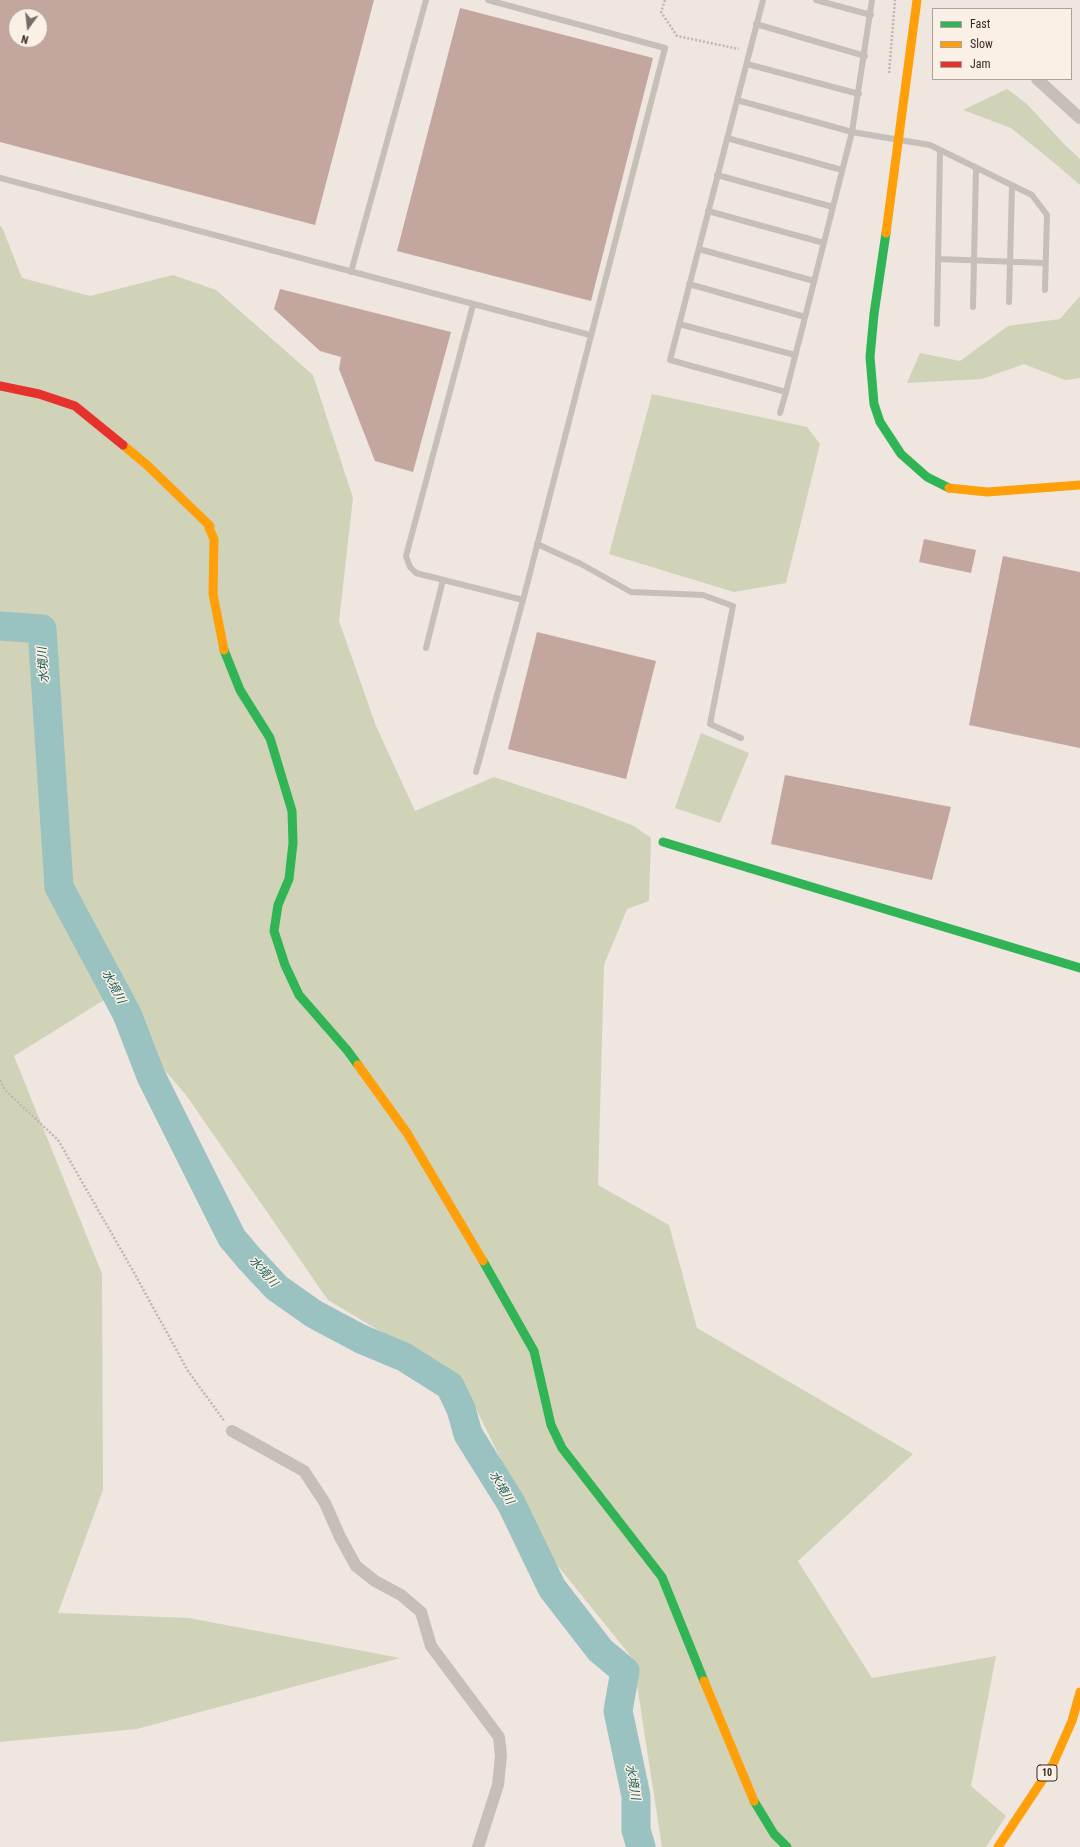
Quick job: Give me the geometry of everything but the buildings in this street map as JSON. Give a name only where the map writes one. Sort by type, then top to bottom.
[{"type":"street","points":[[916,0],[899,140],[875,306],[870,357],[874,404],[880,422],[901,454],[927,477],[951,489],[988,492],[1080,485]]},
{"type":"street","points":[[1038,80],[1080,118]]},
{"type":"street","points":[[0,386],[39,394],[75,406],[147,465],[210,526],[209,528],[214,539],[213,594],[224,652],[240,690],[270,738],[292,811],[293,844],[289,879],[278,905],[274,931],[290,977],[298,995],[347,1050],[430,1170],[524,1332],[534,1351],[551,1425],[562,1448],[662,1577],[751,1797],[774,1834],[787,1847]]},
{"type":"street","points":[[663,842],[1080,968]]},
{"type":"street","points":[[232,1431],[304,1471],[324,1503],[340,1538],[356,1566],[375,1581],[401,1595],[421,1612],[431,1646],[498,1737],[501,1756],[498,1785],[478,1847]]},
{"type":"street","name":"10","points":[[998,1847],[1054,1764],[1072,1721],[1080,1692]]},
{"type":"lane","points":[[352,272],[426,0]]},
{"type":"lane","points":[[476,772],[523,600],[665,48],[488,0]]},
{"type":"lane","points":[[763,0],[670,360],[786,392]]},
{"type":"lane","points":[[816,0],[871,15]]},
{"type":"lane","points":[[780,414],[852,132],[865,56],[872,0]]},
{"type":"lane","points":[[756,24],[865,56]]},
{"type":"lane","points":[[747,64],[859,94]]},
{"type":"lane","points":[[737,100],[852,132],[930,145],[1032,195],[1047,215],[1045,290]]},
{"type":"lane","points":[[727,138],[842,170]]},
{"type":"lane","points":[[937,324],[940,150]]},
{"type":"lane","points":[[973,307],[976,168]]},
{"type":"lane","points":[[717,175],[834,206]]},
{"type":"lane","points":[[0,178],[590,335]]},
{"type":"lane","points":[[1009,302],[1012,185]]},
{"type":"lane","points":[[708,211],[824,243]]},
{"type":"lane","points":[[698,248],[814,281]]},
{"type":"lane","points":[[938,259],[1045,263]]},
{"type":"lane","points":[[689,284],[805,317]]},
{"type":"lane","points":[[473,305],[406,556],[410,567],[416,573],[523,600]]},
{"type":"lane","points":[[679,324],[795,355]]},
{"type":"lane","points":[[537,544],[581,564],[631,592],[703,595],[733,606],[710,724],[741,738]]},
{"type":"lane","points":[[426,648],[443,580]]},
{"type":"path","points":[[664,0],[661,12],[677,36],[740,49]]},
{"type":"path","points":[[889,76],[895,0]]},
{"type":"path","points":[[0,1080],[5,1090],[58,1140],[132,1268],[188,1371],[232,1431]]},
{"type":"green space","points":[[1007,89],[1027,104],[1080,159],[1080,185],[1011,128],[963,110]]},
{"type":"green space","points":[[0,226],[2,227],[22,278],[90,296],[173,275],[216,290],[313,375],[353,498],[339,621],[376,726],[415,811],[494,777],[587,808],[634,826],[651,838],[649,901],[627,909],[604,965],[598,1185],[669,1225],[697,1328],[913,1454],[798,1561],[872,1678],[996,1656],[971,1786],[1006,1816],[986,1847],[662,1847],[633,1659],[546,1551],[462,1380],[328,1300],[186,1095],[104,1000],[14,1056],[102,1274],[103,1490],[58,1613],[189,1618],[400,1658],[137,1729],[0,1742]]},
{"type":"green space","points":[[1080,296],[1080,378],[1065,380],[1024,364],[982,379],[907,383],[920,353],[960,361],[1008,326],[1060,319]]},
{"type":"green space","points":[[652,394],[807,427],[820,444],[786,583],[734,592],[609,554]]},
{"type":"green space","points":[[701,733],[749,753],[720,823],[675,808]]},
{"type":"waterway","name":"水境川","points":[[0,626],[42,629],[59,887],[127,1014],[151,1076],[232,1238],[277,1288],[314,1314],[361,1339],[404,1357],[450,1386],[461,1409],[468,1434],[511,1503],[552,1588],[600,1650],[625,1671],[618,1711],[636,1796],[636,1830],[641,1847]]},
{"type":"traffic: fast","points":[[886,233],[874,314],[870,357],[874,404],[880,422],[901,454],[927,477],[949,488]]},
{"type":"traffic: fast","points":[[224,650],[240,690],[270,738],[292,811],[293,843],[289,879],[278,905],[274,931],[285,965],[299,995],[347,1050],[358,1065]]},
{"type":"traffic: fast","points":[[663,842],[1080,968]]},
{"type":"traffic: fast","points":[[483,1261],[534,1351],[551,1425],[562,1448],[662,1577],[704,1681]]},
{"type":"traffic: fast","points":[[754,1801],[774,1834],[787,1847]]},
{"type":"traffic: slow","points":[[886,233],[917,0]]},
{"type":"traffic: slow","points":[[123,445],[147,465],[210,526],[209,528],[214,539],[213,594],[224,650]]},
{"type":"traffic: slow","points":[[949,488],[987,492],[1080,485]]},
{"type":"traffic: slow","points":[[358,1065],[407,1133],[483,1261]]},
{"type":"traffic: slow","points":[[704,1681],[754,1801]]},
{"type":"traffic: slow","points":[[998,1847],[1053,1764],[1072,1721],[1080,1692]]},
{"type":"traffic: jam","points":[[0,386],[39,394],[75,406],[123,445]]}]
